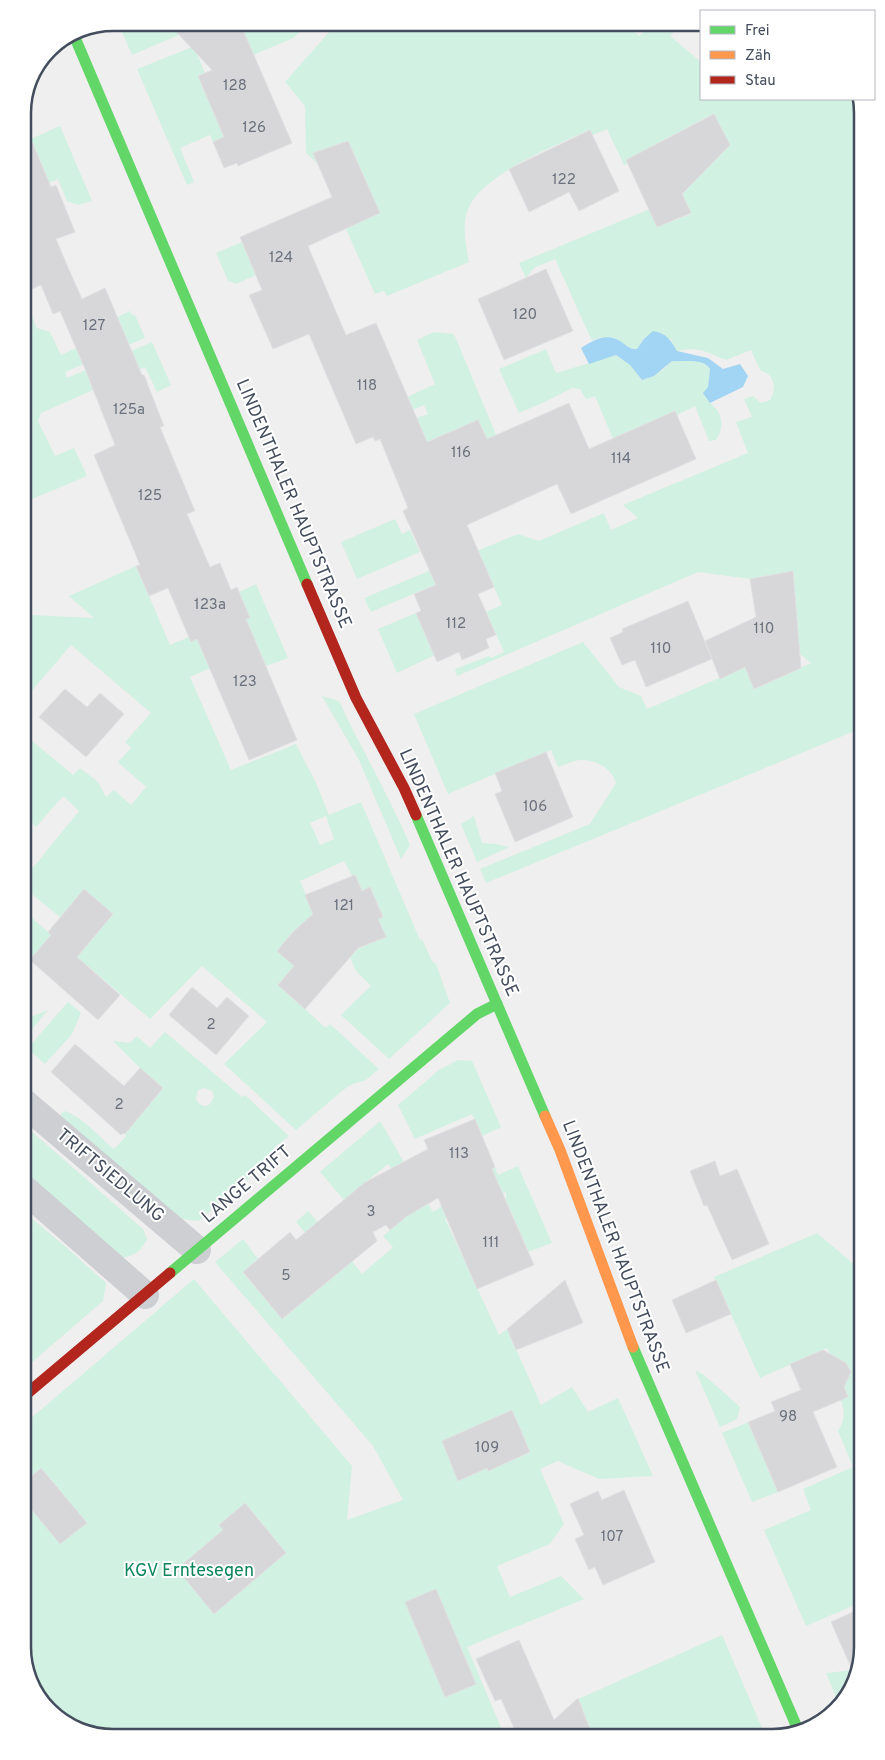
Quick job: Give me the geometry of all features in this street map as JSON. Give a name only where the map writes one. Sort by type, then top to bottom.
[{"type":"street","name":"LINDENTHALER HAUPTSTRASSE","points":[[76,40],[356,698],[404,788],[560,1150],[632,1344],[796,1724]]},
{"type":"street","name":"LANGE TRIFT","points":[[31,1389],[477,1014],[497,1004]]},
{"type":"street","name":"TRIFTSIEDLUNG","points":[[31,1109],[197,1250]]},
{"type":"street","points":[[31,1196],[145,1294]]},
{"type":"green space","points":[[122,31],[188,31],[132,55]]},
{"type":"green space","points":[[235,31],[300,31],[293,38],[242,60],[228,34]]},
{"type":"green space","points":[[330,31],[634,31],[639,36],[644,31],[675,31],[670,36],[700,61],[700,100],[852,100],[854,114],[854,731],[486,883],[480,869],[590,824],[616,783],[614,778],[603,766],[588,760],[579,760],[558,767],[551,750],[448,794],[414,714],[583,642],[619,687],[641,696],[647,709],[745,667],[754,689],[811,663],[790,646],[793,571],[750,579],[698,572],[457,676],[455,669],[504,652],[486,612],[502,605],[484,564],[371,612],[364,598],[518,534],[539,541],[604,513],[611,530],[638,518],[623,505],[748,453],[736,422],[752,417],[744,399],[753,396],[761,403],[770,400],[774,390],[772,378],[760,370],[751,350],[726,360],[708,352],[691,349],[677,351],[671,339],[644,339],[637,349],[630,349],[621,342],[600,337],[592,341],[555,259],[534,268],[526,278],[519,263],[650,209],[657,227],[691,214],[682,195],[689,186],[713,114],[654,145],[655,150],[624,165],[607,129],[592,135],[589,130],[520,163],[486,186],[474,199],[467,212],[465,231],[469,262],[387,296],[384,291],[375,294],[346,229],[380,213],[347,141],[329,148],[317,163],[306,153],[305,106],[285,82]]},
{"type":"green space","points":[[210,40],[197,54],[205,73],[198,76],[227,136],[213,142],[210,135],[180,148],[194,182],[187,185],[137,69]]},
{"type":"green space","points":[[60,126],[92,201],[78,205],[67,201],[58,179],[31,191],[31,169],[42,164],[31,139]]},
{"type":"green space","points":[[242,242],[256,275],[236,284],[228,281],[216,253]]},
{"type":"green space","points":[[130,311],[132,315],[135,315],[145,338],[65,372],[67,378],[152,342],[171,385],[157,392],[145,367],[41,413],[38,421],[55,456],[74,448],[87,476],[31,500],[31,315],[37,328],[50,332],[61,355],[76,348],[79,354],[125,335],[117,317]]},
{"type":"green space","points":[[434,332],[454,334],[509,466],[500,471],[478,420],[424,443],[416,418],[428,414],[424,405],[412,410],[407,397],[435,384],[417,340]]},
{"type":"green space","points":[[546,349],[556,373],[616,355],[630,365],[642,380],[663,370],[672,361],[703,363],[710,369],[708,389],[710,401],[721,418],[721,429],[718,437],[716,440],[709,441],[695,406],[677,415],[675,412],[613,439],[595,396],[586,399],[580,389],[572,388],[519,413],[499,369]]},
{"type":"green space","points":[[395,519],[402,534],[410,530],[420,552],[357,579],[341,542]]},
{"type":"green space","points":[[136,566],[170,645],[189,637],[191,642],[249,618],[239,592],[256,584],[288,658],[266,666],[258,647],[190,677],[231,770],[296,744],[317,785],[329,815],[361,802],[420,940],[422,939],[432,961],[436,964],[450,1003],[389,1059],[341,1015],[371,986],[356,971],[348,953],[385,937],[378,919],[383,917],[371,888],[362,891],[355,875],[352,876],[344,861],[300,881],[318,923],[293,932],[277,951],[294,966],[278,985],[326,1028],[330,1024],[379,1069],[366,1080],[350,1085],[296,1130],[224,1064],[267,1022],[202,966],[150,1019],[77,957],[113,914],[84,889],[60,917],[31,893],[31,870],[79,811],[63,796],[36,827],[31,822],[31,740],[73,775],[80,768],[98,782],[106,797],[114,790],[131,805],[146,787],[118,762],[131,748],[125,742],[151,713],[71,645],[31,692],[31,615],[94,618],[69,596]],"holes":[[[326,816],[334,839],[320,845],[310,823]]]},
{"type":"green space","points":[[416,613],[435,655],[397,673],[378,629]]},
{"type":"green space","points":[[322,696],[339,701],[393,809],[410,845],[401,859],[359,760]]},
{"type":"green space","points":[[474,816],[482,843],[509,847],[477,862],[461,824]]},
{"type":"green space","points":[[31,917],[51,935],[31,959]]},
{"type":"green space","points":[[68,1002],[81,1013],[72,1034],[45,1064],[31,1052],[31,1044]]},
{"type":"green space","points":[[48,1010],[31,1030],[31,1017]]},
{"type":"green space","points":[[165,1032],[242,1097],[245,1095],[289,1136],[275,1147],[264,1165],[199,1221],[181,1219],[58,1117],[64,1111],[78,1118],[114,1149],[163,1088],[113,1041],[130,1043],[137,1036],[150,1048]],"holes":[[[204,1088],[212,1091],[214,1097],[210,1104],[204,1106],[197,1101],[198,1090]]]},
{"type":"green space","points":[[458,1060],[472,1061],[501,1127],[482,1136],[472,1114],[415,1139],[398,1105],[439,1070]]},
{"type":"green space","name":"KGV Erntesegen","points":[[380,1121],[433,1212],[448,1202],[444,1189],[495,1167],[498,1175],[518,1166],[552,1243],[528,1252],[506,1200],[506,1192],[445,1219],[499,1335],[507,1329],[541,1405],[572,1387],[588,1412],[618,1398],[653,1476],[599,1479],[558,1461],[540,1469],[564,1524],[550,1544],[497,1566],[510,1597],[561,1576],[584,1599],[467,1647],[502,1729],[108,1729],[72,1718],[48,1697],[42,1688],[33,1663],[31,1646],[31,1418],[194,1279],[352,1466],[347,1520],[403,1500],[373,1446],[215,1262],[243,1239],[258,1259],[243,1273],[283,1319],[338,1272],[296,1222],[308,1211],[362,1274],[393,1247],[383,1236],[406,1216],[406,1185],[388,1164],[344,1200],[320,1172]]},
{"type":"green space","points":[[31,1131],[143,1229],[147,1239],[142,1248],[133,1255],[119,1258],[31,1180]]},
{"type":"green space","points":[[31,1218],[106,1283],[103,1301],[31,1363]]},
{"type":"green space","points":[[817,1233],[854,1264],[854,1504],[852,1505],[854,1510],[854,1605],[806,1626],[764,1530],[811,1510],[803,1489],[853,1467],[838,1431],[844,1416],[841,1400],[848,1397],[843,1384],[850,1374],[849,1369],[832,1359],[827,1348],[760,1378],[714,1277]]},
{"type":"green space","points":[[695,1370],[704,1375],[740,1407],[737,1419],[720,1427]]},
{"type":"green space","points":[[749,1422],[778,1492],[752,1502],[722,1433]]},
{"type":"green space","points":[[722,1635],[763,1729],[590,1729],[578,1699]]},
{"type":"green space","points":[[850,1670],[845,1683],[836,1697],[826,1673]]},
{"type":"water","points":[[653,331],[661,333],[668,338],[677,351],[708,358],[723,369],[740,364],[748,376],[743,387],[710,403],[703,393],[708,387],[710,369],[703,363],[672,361],[654,376],[642,380],[630,365],[616,355],[589,364],[581,348],[607,337],[617,340],[629,348],[637,349]]},
{"type":"building","points":[[175,31],[243,31],[292,143],[238,166],[237,163],[224,168],[213,142],[224,137],[198,76],[212,70]]},
{"type":"building","points":[[714,114],[730,145],[682,194],[691,213],[657,227],[626,160]]},
{"type":"building","points":[[590,130],[619,191],[579,211],[569,192],[529,212],[509,169]]},
{"type":"building","points":[[31,139],[51,187],[56,185],[75,232],[56,239],[70,272],[82,299],[105,288],[142,375],[144,375],[164,426],[160,427],[195,511],[187,514],[210,567],[220,563],[231,590],[237,587],[250,618],[246,619],[297,740],[249,760],[197,639],[191,642],[168,588],[149,596],[136,566],[140,565],[94,455],[115,445],[60,311],[53,314],[41,285],[31,289]]},
{"type":"building","points":[[348,141],[380,213],[308,246],[346,335],[376,323],[427,442],[478,420],[487,439],[569,403],[589,449],[675,411],[696,459],[571,514],[557,484],[467,525],[494,587],[478,594],[496,635],[486,639],[489,648],[462,660],[459,652],[437,662],[416,613],[421,611],[414,594],[436,585],[403,511],[408,508],[380,439],[375,441],[373,437],[356,444],[309,334],[273,349],[249,295],[262,290],[240,237],[332,197],[313,153]]},
{"type":"building","points":[[546,269],[573,331],[504,360],[478,299]]},
{"type":"building","points":[[793,571],[801,668],[754,689],[745,667],[720,679],[705,641],[756,617],[750,579]]},
{"type":"building","points":[[688,601],[712,659],[646,687],[635,660],[622,665],[610,638],[623,632],[622,629]]},
{"type":"building","points":[[65,689],[87,707],[100,693],[124,714],[86,757],[39,717]]},
{"type":"building","points":[[546,752],[573,817],[515,842],[495,794],[502,791],[495,773]]},
{"type":"building","points":[[355,875],[362,891],[370,887],[383,917],[378,919],[386,937],[358,948],[305,1009],[278,985],[294,966],[277,951],[293,932],[313,914],[305,895]]},
{"type":"building","points":[[84,889],[113,914],[77,957],[120,995],[98,1020],[31,961],[51,935],[48,932]]},
{"type":"building","points":[[192,987],[217,1008],[227,997],[249,1016],[216,1055],[169,1015]]},
{"type":"building","points":[[75,1044],[124,1086],[140,1068],[163,1088],[125,1134],[121,1135],[51,1072]]},
{"type":"building","points":[[475,1119],[495,1167],[492,1169],[534,1265],[477,1289],[438,1198],[407,1216],[390,1230],[386,1225],[373,1232],[377,1241],[282,1319],[243,1272],[290,1232],[296,1240],[364,1183],[428,1149],[424,1140]]},
{"type":"building","points":[[715,1161],[720,1176],[737,1169],[769,1244],[732,1260],[707,1205],[704,1206],[690,1171]]},
{"type":"building","points":[[565,1280],[583,1323],[516,1350],[507,1329]]},
{"type":"building","points":[[716,1280],[731,1314],[686,1333],[672,1300]]},
{"type":"building","points":[[823,1350],[846,1363],[851,1372],[844,1387],[848,1397],[813,1412],[837,1467],[778,1492],[748,1422],[775,1411],[771,1402],[801,1390],[790,1364]]},
{"type":"building","points":[[512,1410],[530,1452],[488,1471],[487,1468],[458,1481],[442,1441]]},
{"type":"building","points":[[41,1468],[87,1523],[60,1544],[31,1509],[31,1477]]},
{"type":"building","points":[[624,1490],[655,1562],[603,1585],[595,1567],[589,1570],[575,1539],[584,1535],[570,1504],[598,1491],[602,1500]]},
{"type":"building","points":[[245,1503],[286,1553],[214,1614],[177,1569],[223,1530],[219,1525]]},
{"type":"building","points":[[436,1589],[476,1684],[445,1697],[405,1602]]},
{"type":"building","points":[[854,1612],[854,1646],[851,1667],[831,1622]]},
{"type":"building","points":[[519,1640],[554,1720],[578,1698],[590,1729],[514,1729],[501,1699],[495,1701],[476,1659]]},
{"type":"traffic: fast","points":[[76,40],[307,584]]},
{"type":"traffic: fast","points":[[416,815],[545,1116]]},
{"type":"traffic: fast","points":[[170,1273],[477,1014],[497,1004]]},
{"type":"traffic: fast","points":[[633,1347],[796,1724]]},
{"type":"traffic: slow","points":[[545,1116],[560,1150],[633,1347]]},
{"type":"traffic: jam","points":[[307,584],[356,698],[404,788],[416,815]]},
{"type":"traffic: jam","points":[[31,1390],[170,1273]]}]
